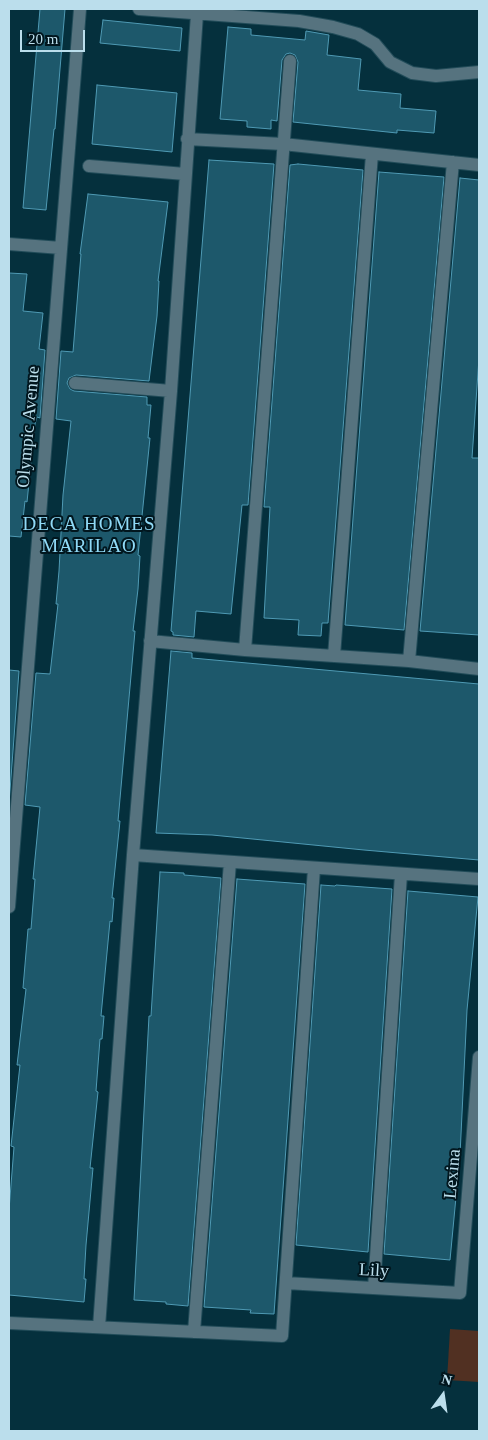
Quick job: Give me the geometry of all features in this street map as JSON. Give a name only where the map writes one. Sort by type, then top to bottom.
[{"type":"street","name":"Olympic Avenue","points":[[9,907],[80,9]]},
{"type":"street","points":[[139,9],[299,22],[333,27],[358,34],[375,44],[390,62],[412,73],[436,76],[479,72]]},
{"type":"street","points":[[99,1328],[133,855],[171,391],[196,14]]},
{"type":"street","points":[[245,650],[290,61]]},
{"type":"street","points":[[188,139],[284,144],[479,165]]},
{"type":"street","points":[[334,656],[372,154]]},
{"type":"street","points":[[409,661],[453,162]]},
{"type":"street","points":[[89,166],[185,174]]},
{"type":"street","points":[[9,244],[61,248]]},
{"type":"street","points":[[75,383],[171,391]]},
{"type":"street","points":[[150,641],[479,668]]},
{"type":"street","points":[[133,855],[479,879]]},
{"type":"street","points":[[194,1332],[230,862]]},
{"type":"street","points":[[9,1323],[282,1336],[314,868]]},
{"type":"street","points":[[374,1288],[400,874]]},
{"type":"street","name":"Lexina","points":[[460,1293],[474,1194],[479,1058]]},
{"type":"street","name":"Lily","points":[[286,1283],[460,1293]]},
{"type":"shaded area","points":[[450,1329],[479,1331],[479,1382],[447,1380]]},
{"type":"building","points":[[40,9],[65,9],[46,210],[23,208]]},
{"type":"building","points":[[103,20],[182,28],[180,51],[100,43]]},
{"type":"building","points":[[228,27],[251,29],[251,35],[305,40],[306,31],[329,35],[327,55],[361,59],[358,90],[401,94],[400,108],[436,111],[434,133],[397,130],[397,133],[293,122],[298,62],[295,55],[290,53],[286,54],[282,60],[277,121],[271,120],[271,129],[247,127],[247,121],[220,119]]},
{"type":"building","points":[[97,85],[177,93],[172,152],[92,144]]},
{"type":"building","points":[[209,160],[274,164],[248,505],[242,505],[231,614],[196,611],[194,637],[173,635],[171,631]]},
{"type":"building","points":[[298,164],[363,170],[328,623],[322,623],[321,636],[298,635],[299,620],[264,618],[270,507],[264,507],[290,165]]},
{"type":"building","points":[[379,172],[444,177],[404,630],[345,625]]},
{"type":"building","points":[[460,178],[479,180],[479,358],[472,458],[479,458],[479,635],[420,631]]},
{"type":"building","points":[[88,194],[168,202],[158,281],[157,316],[149,381],[76,375],[69,378],[67,383],[70,389],[74,391],[147,397],[147,405],[151,405],[148,438],[150,438],[138,555],[140,556],[133,631],[135,631],[118,821],[120,821],[112,898],[114,898],[101,1016],[104,1016],[102,1039],[100,1039],[96,1091],[98,1092],[90,1168],[93,1168],[86,1245],[84,1302],[9,1295],[9,1210],[14,1147],[11,1146],[20,1065],[17,1065],[26,989],[23,988],[28,929],[31,929],[35,879],[33,879],[40,807],[25,805],[36,673],[50,674],[58,604],[56,604],[63,495],[71,421],[56,419],[61,351],[73,352],[80,254]]},
{"type":"building","points":[[9,273],[27,274],[23,311],[43,313],[39,349],[45,350],[40,418],[37,417],[35,424],[27,502],[25,501],[21,537],[9,536]]},
{"type":"building","points":[[171,651],[192,653],[192,658],[479,684],[479,860],[212,835],[156,833]]},
{"type":"building","points":[[9,670],[19,671],[9,804]]},
{"type":"building","points":[[160,872],[221,878],[188,1306],[166,1304],[166,1302],[134,1300],[149,1016],[151,1016]]},
{"type":"building","points":[[237,879],[305,884],[274,1314],[250,1313],[251,1310],[204,1307]]},
{"type":"building","points":[[321,885],[392,889],[368,1252],[296,1245]]},
{"type":"building","points":[[408,891],[478,897],[467,1010],[460,1155],[450,1260],[384,1254]]},
{"type":"district","name":"DECA HOMES MARILAO","points":[[89,536]]}]
